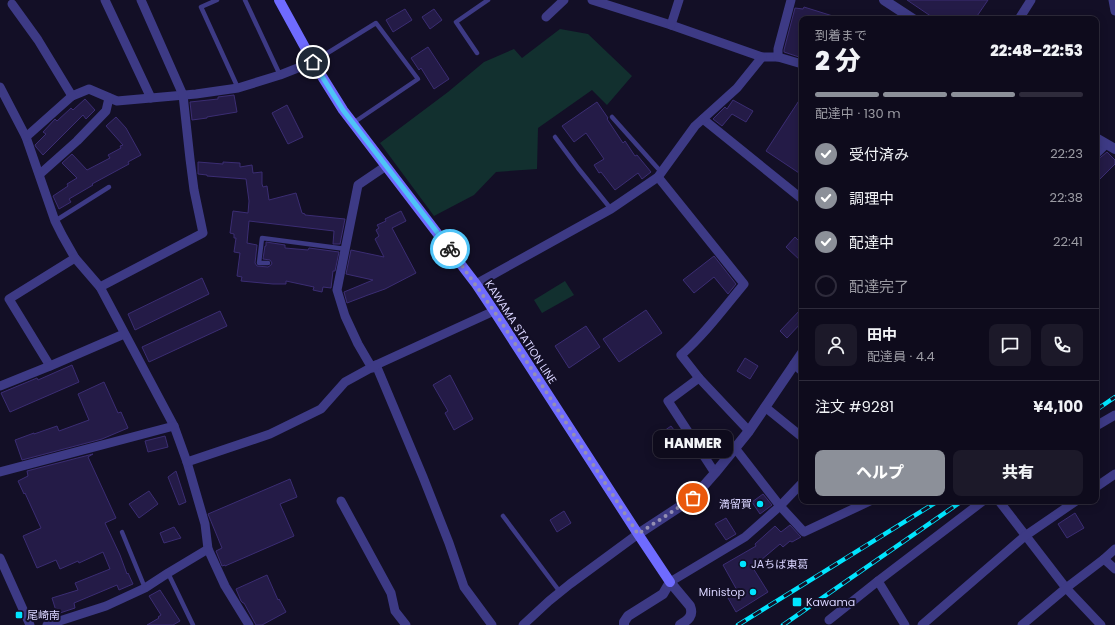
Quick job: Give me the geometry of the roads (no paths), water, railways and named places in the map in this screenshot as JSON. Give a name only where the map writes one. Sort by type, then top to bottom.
[{"type":"main road","name":"KAWAMA STATION LINE","points":[[279,0],[313,62],[343,110],[476,284],[670,582]]},
{"type":"street","points":[[105,0],[151,98]]},
{"type":"street","points":[[100,287],[203,232],[191,167],[183,95],[140,0]]},
{"type":"street","points":[[546,17],[564,0]]},
{"type":"street","points":[[592,0],[671,25],[762,57],[778,57],[799,63]]},
{"type":"street","points":[[671,25],[679,0]]},
{"type":"street","points":[[778,57],[778,49],[791,0]]},
{"type":"street","points":[[884,0],[908,16]]},
{"type":"street","points":[[1021,16],[1031,0]]},
{"type":"street","points":[[1113,0],[1115,11]]},
{"type":"street","points":[[12,4],[38,40],[72,96]]},
{"type":"street","points":[[476,284],[611,209],[660,175],[695,126],[737,88],[762,57]]},
{"type":"street","points":[[26,137],[72,96],[89,90],[117,101],[183,95],[238,88],[280,75],[313,62]]},
{"type":"street","points":[[0,87],[26,137],[55,221],[62,235],[76,258],[100,287],[174,426],[187,462],[205,524],[208,549],[225,586],[249,625]]},
{"type":"street","points":[[40,174],[77,141],[106,111],[109,98]]},
{"type":"street","points":[[703,119],[799,197]]},
{"type":"street","points":[[1099,140],[1111,147]]},
{"type":"street","points":[[1099,153],[1111,147]]},
{"type":"street","points":[[386,166],[358,185],[337,290],[345,316],[358,344],[374,366],[420,470],[449,543],[464,587],[492,625]]},
{"type":"street","points":[[660,175],[744,284],[693,344],[680,355],[749,431]]},
{"type":"street","points":[[50,366],[9,299],[76,258]]},
{"type":"street","points":[[187,462],[270,434],[322,409],[345,382],[374,366],[494,311]]},
{"type":"street","points":[[0,386],[124,334]]},
{"type":"street","points":[[523,625],[560,592],[638,534],[693,498],[749,431],[765,407],[798,367]]},
{"type":"street","points":[[700,378],[668,401],[715,473]]},
{"type":"street","points":[[765,407],[799,435]]},
{"type":"street","points":[[1099,424],[1115,415]]},
{"type":"street","points":[[0,472],[174,426]]},
{"type":"street","points":[[735,448],[780,506],[804,532],[864,504]]},
{"type":"street","points":[[1099,485],[1115,474]]},
{"type":"street","points":[[615,625],[626,621],[663,594],[670,582],[745,537],[780,506],[799,486]]},
{"type":"street","points":[[341,501],[391,593],[395,611],[406,625]]},
{"type":"street","points":[[829,620],[978,504]]},
{"type":"street","points":[[1001,504],[1066,588],[1102,625]]},
{"type":"street","points":[[922,625],[1025,536],[1072,504]]},
{"type":"street","points":[[47,625],[106,606],[145,588],[208,549]]},
{"type":"street","points":[[1026,624],[1066,588],[1115,549]]},
{"type":"street","points":[[1104,559],[1115,569]]},
{"type":"street","points":[[1,564],[30,625]]},
{"type":"street","points":[[878,581],[905,625]]},
{"type":"street","points":[[670,582],[692,609],[689,619],[680,625]]},
{"type":"street","points":[[663,594],[680,593]]},
{"type":"lane","points":[[217,0],[201,8],[238,88]]},
{"type":"lane","points":[[245,0],[280,75]]},
{"type":"lane","points":[[477,53],[456,22],[488,0]]},
{"type":"lane","points":[[313,62],[376,23],[418,79],[353,123]]},
{"type":"lane","points":[[612,117],[660,175]]},
{"type":"lane","points":[[555,137],[611,209]]},
{"type":"lane","points":[[55,221],[109,187]]},
{"type":"lane","points":[[268,263],[259,263],[262,238],[346,249]]},
{"type":"lane","points":[[503,516],[560,592]]},
{"type":"lane","points":[[122,532],[145,588]]},
{"type":"lane","points":[[168,573],[193,625]]},
{"type":"railway","points":[[1099,408],[1115,397]]},
{"type":"railway","points":[[738,625],[933,504]]},
{"type":"railway","points":[[783,625],[958,504]]},
{"type":"place","name":"HANMER","points":[[693,498]]},
{"type":"place","name":"満留賀","points":[[760,504]]},
{"type":"place","name":"JAちば東葛","points":[[743,564]]},
{"type":"place","name":"Ministop","points":[[753,592]]},
{"type":"place","name":"Kawama","points":[[797,602]]},
{"type":"place","name":"尾崎南","points":[[19,615]]}]
